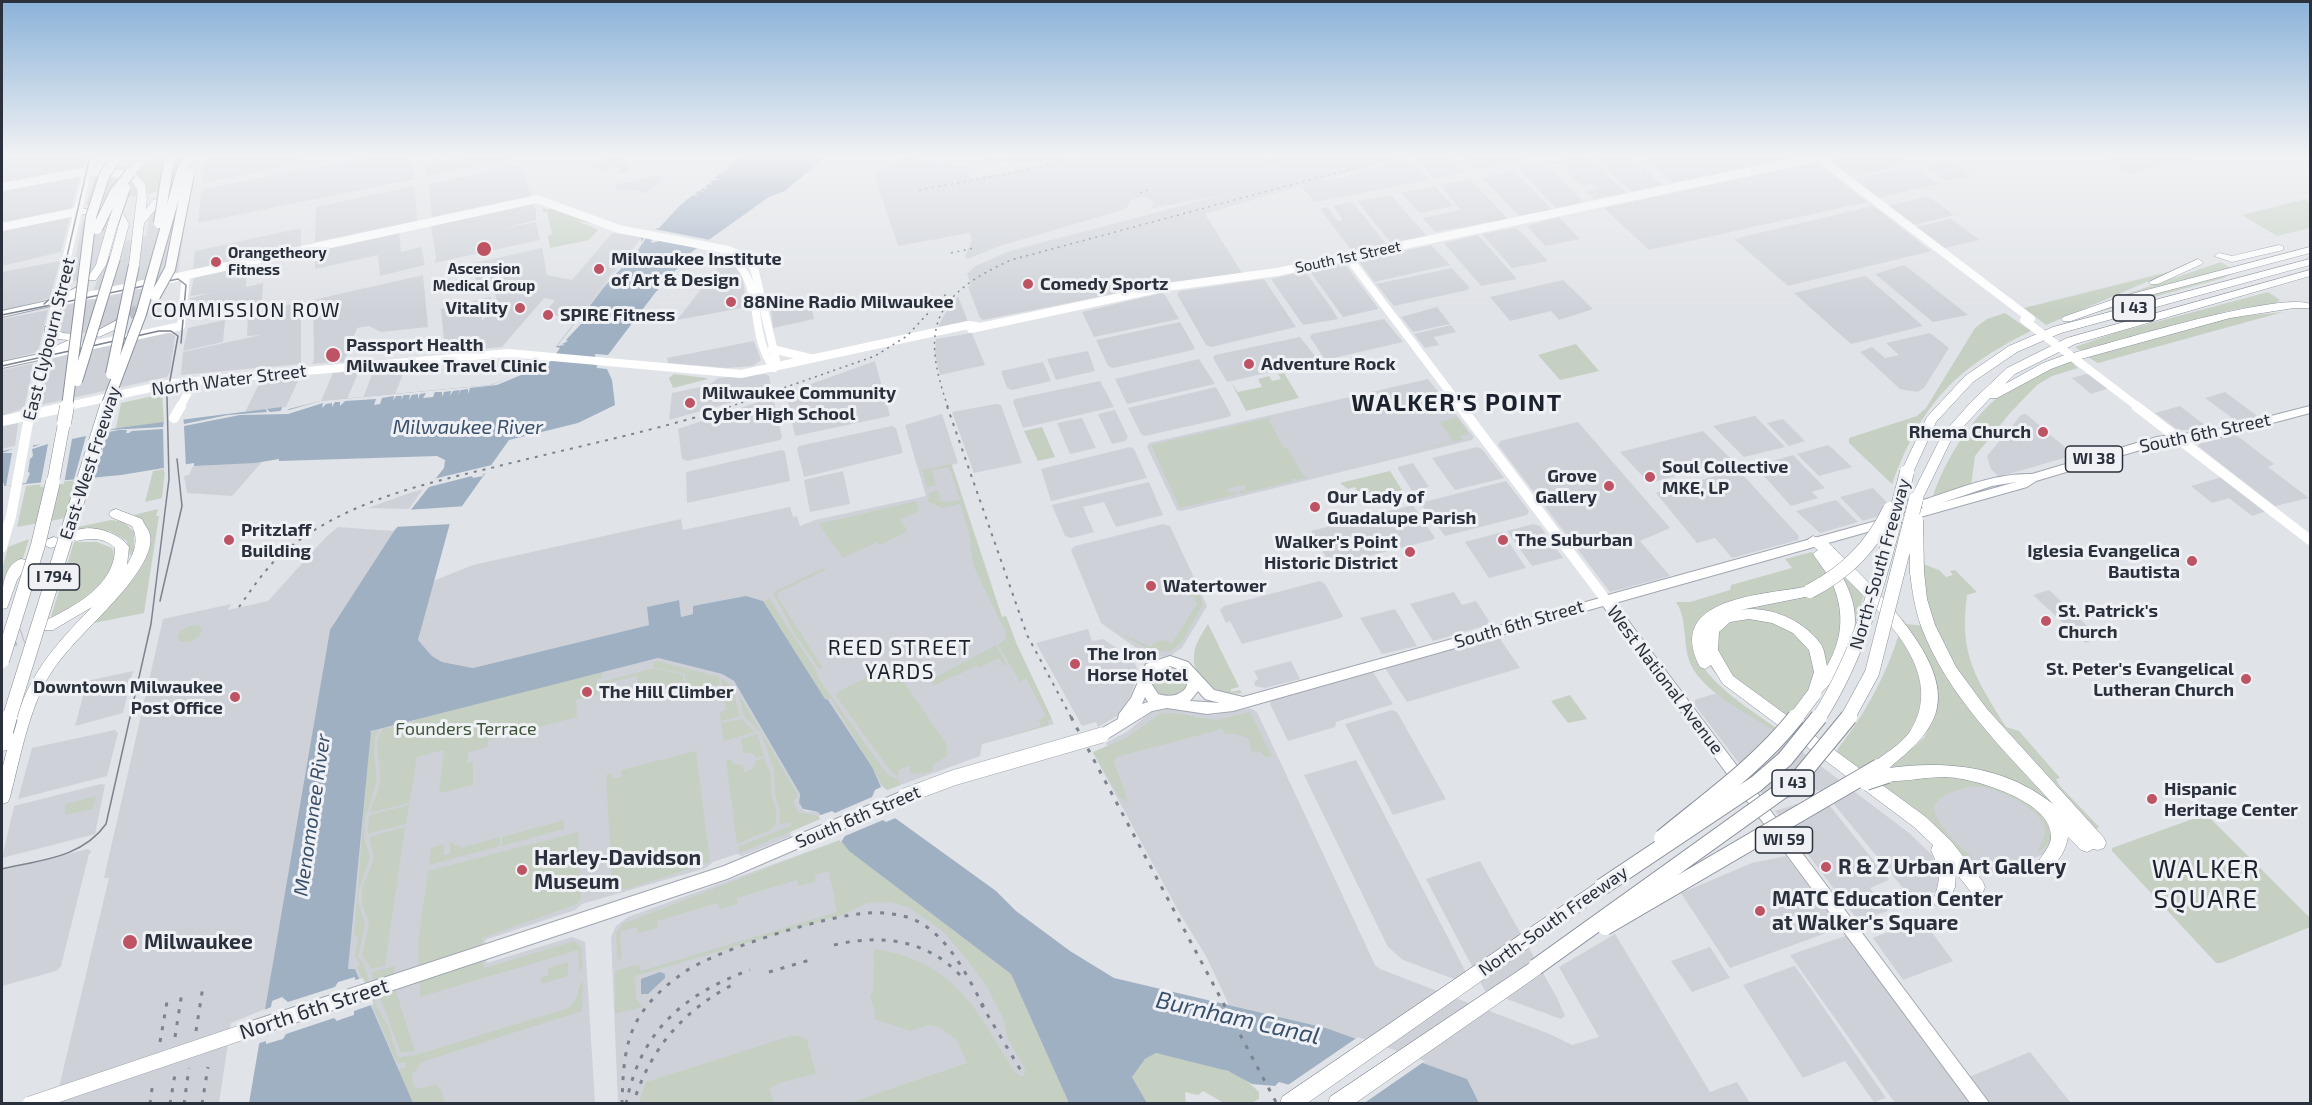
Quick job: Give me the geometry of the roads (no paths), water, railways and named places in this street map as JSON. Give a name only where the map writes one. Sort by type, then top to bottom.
[{"type":"highway","points":[[56,302],[78,299],[95,208]]},
{"type":"highway","name":"I 794","points":[[78,299],[99,224],[107,208]]},
{"type":"highway","points":[[92,278],[101,265],[120,208]]},
{"type":"highway","points":[[100,423],[126,311],[141,208]]},
{"type":"highway","points":[[140,223],[150,208]]},
{"type":"highway","points":[[159,254],[155,248],[161,208]]},
{"type":"highway","name":"I 794","points":[[159,254],[172,208]]},
{"type":"highway","points":[[154,297],[170,269],[182,208]]},
{"type":"highway","points":[[64,423],[115,258],[123,224],[114,214]]},
{"type":"highway","points":[[2219,256],[2232,259],[2310,241]]},
{"type":"highway","points":[[1968,379],[2016,339],[2058,322],[2124,298],[2310,250]]},
{"type":"highway","name":"East-West Freeway","points":[[3,739],[100,423],[141,314],[159,254]]},
{"type":"highway","points":[[2058,322],[2100,302],[2171,276],[2198,262]]},
{"type":"highway","name":"North-South Freeway","points":[[1289,1104],[1602,887],[1737,798],[1785,759],[1818,719],[1850,665],[1865,629],[1907,472],[1931,420],[1968,379],[2013,349],[2057,330],[2310,262]]},
{"type":"highway","name":"North-South Freeway","points":[[1337,1104],[1536,967],[1798,779],[1852,713],[1872,673],[1916,499],[1946,438],[1975,405],[2011,371],[2071,341],[2310,273]]},
{"type":"highway","points":[[2246,292],[2310,280]]},
{"type":"highway","name":"East-West Freeway","points":[[2,661],[38,545],[64,423],[78,299]]},
{"type":"highway","points":[[1975,405],[2047,366],[2066,359],[2229,315],[2294,305],[2306,306]]},
{"type":"highway","points":[[44,356],[70,341],[49,330]]},
{"type":"highway","points":[[1814,694],[1821,673],[1820,659],[1810,642],[1793,627],[1756,613],[1726,616],[1714,624],[1708,636],[1708,651],[1728,680],[1911,814],[1946,847],[1977,887],[1892,808],[1724,684],[1710,671],[1699,646],[1699,631],[1704,620],[1712,613],[1726,607],[1810,591],[1842,573],[1871,545],[1881,530],[1907,472]]},
{"type":"highway","points":[[1883,771],[1952,769],[1982,776],[2012,787],[2036,801],[2093,845],[1970,702],[1944,665],[1931,637],[1921,605],[1917,572],[1916,499]]},
{"type":"highway","points":[[2,797],[39,681],[58,652],[128,576],[141,552],[142,537],[138,526],[130,518],[116,514]]},
{"type":"highway","points":[[48,626],[79,609],[98,594],[113,577],[122,561],[122,547],[112,537],[93,534],[76,537]]},
{"type":"highway","points":[[1602,887],[1732,781],[1780,737],[1828,677],[1849,628],[1844,590],[1813,541]]},
{"type":"highway","points":[[1536,967],[1833,795],[1883,771],[1920,733],[1930,712],[1932,694],[1924,665],[1909,638],[1824,547],[1813,541]]},
{"type":"highway","points":[[2,603],[8,585],[21,564]]},
{"type":"highway","points":[[2036,801],[2052,818],[2060,838],[2059,846],[2047,861]]},
{"type":"highway","points":[[1939,850],[1948,866],[1950,879],[1941,900]]},
{"type":"main road","name":"East Clybourn Street","points":[[2,547],[49,330],[84,208]]},
{"type":"main road","points":[[162,280],[496,208]]},
{"type":"main road","points":[[560,208],[619,229],[685,240],[738,254],[754,268],[776,360],[774,368],[766,361],[761,346],[746,271],[737,261],[719,249]]},
{"type":"main road","name":"South 1st Street","points":[[602,361],[734,375],[877,346],[886,347],[1167,287],[1260,275],[1579,208]]},
{"type":"main road","points":[[1885,208],[2310,540]]},
{"type":"main road","points":[[2,227],[84,212]]},
{"type":"main road","name":"West National Avenue","points":[[1348,257],[1982,1104]]},
{"type":"main road","points":[[2,365],[181,326],[186,275]]},
{"type":"main road","points":[[110,291],[125,288]]},
{"type":"main road","points":[[2,314],[56,302]]},
{"type":"main road","points":[[772,349],[816,359]]},
{"type":"main road","name":"North Water Street","points":[[2,421],[170,384],[198,381],[508,352],[602,361]]},
{"type":"main road","points":[[174,418],[190,388],[198,381]]},
{"type":"main road","name":"South 6th Street","points":[[598,915],[727,872],[938,783],[1102,735],[1149,706],[1169,703],[1215,711],[1229,709],[1242,702],[1900,516],[1902,512],[1998,481],[2019,476],[2031,478],[2157,441],[2216,434],[2310,410]]},
{"type":"main road","points":[[1170,661],[1184,665],[1195,680],[1192,692],[1187,697],[1169,703],[1153,698],[1144,683],[1150,668],[1170,661]]},
{"type":"main road","name":"South 6th Street","points":[[1195,680],[1210,695],[1242,702]]},
{"type":"main road","name":"South 6th Street","points":[[1120,726],[1137,701],[1144,683]]},
{"type":"main road","name":"North 6th Street","points":[[30,1104],[598,915]]},
{"type":"water","points":[[677,208],[754,208],[693,251],[655,293],[608,355],[595,354],[597,368],[607,369],[612,380],[615,405],[578,423],[509,440],[450,523],[418,640],[432,656],[442,662],[473,668],[649,625],[647,607],[679,600],[681,617],[693,614],[693,606],[698,605],[746,596],[763,601],[825,699],[828,700],[872,767],[895,818],[996,891],[1016,911],[1070,951],[1114,978],[1326,1028],[1467,1079],[1479,1103],[1354,1103],[1279,1082],[1275,1086],[1252,1084],[1228,1071],[1156,1053],[1145,1059],[1132,1077],[1147,1103],[1069,1103],[1011,974],[849,851],[818,812],[803,809],[799,803],[800,794],[734,681],[722,674],[658,658],[371,731],[348,969],[355,969],[413,1103],[249,1103],[330,630],[394,531],[444,468],[445,460],[437,456],[279,461],[279,459],[255,463],[194,466],[194,463],[121,475],[4,486],[4,483],[2,484],[2,449],[43,444],[117,428],[282,407],[281,411],[320,401],[490,385],[538,367],[543,362],[550,362],[560,348],[556,347],[558,344],[641,238]]},
{"type":"water","points":[[660,972],[665,974],[665,978],[648,994],[641,994],[641,979]]},
{"type":"tunnel","points":[[117,324],[153,298]]},
{"type":"tunnel","points":[[2,643],[23,636]]},
{"type":"tram line","points":[[44,304],[59,291],[78,208]]},
{"type":"tram line","points":[[2,315],[178,279],[186,285],[181,343]]},
{"type":"tram line","points":[[2,366],[159,331],[171,331],[178,336],[167,397],[169,479],[151,624],[106,824],[96,835],[73,851],[45,860],[2,869]]},
{"type":"tram line","points":[[160,601],[182,506],[177,459]]},
{"type":"railway","points":[[948,407],[939,379],[935,356],[935,335],[940,317],[949,301],[964,287],[1011,260],[1206,208]]},
{"type":"railway","points":[[951,253],[974,248]]},
{"type":"railway","points":[[729,407],[875,356],[907,336],[947,293]]},
{"type":"railway","points":[[239,607],[281,554],[312,532],[361,506],[441,480],[644,431],[733,406]]},
{"type":"railway","points":[[947,406],[1027,635],[1072,719]]},
{"type":"railway","points":[[1071,717],[1277,1104]]},
{"type":"railway","points":[[622,1104],[629,1039],[647,1005],[665,987],[702,962],[801,926],[868,913],[885,913],[913,919],[926,926],[947,946],[986,1011]]},
{"type":"railway","points":[[834,945],[868,940],[902,942],[932,954],[947,963],[960,975]]},
{"type":"railway","points":[[769,972],[810,960]]},
{"type":"railway","points":[[626,1104],[642,1056],[668,1019],[704,991],[750,970]]},
{"type":"railway","points":[[636,1095],[652,1060],[674,1030],[701,1005],[734,984]]},
{"type":"railway","points":[[196,1031],[203,986]]},
{"type":"railway","points":[[175,1037],[182,992]]},
{"type":"railway","points":[[160,1042],[168,996]]},
{"type":"railway","points":[[981,1004],[1023,1074]]},
{"type":"railway","points":[[202,1104],[208,1067]]},
{"type":"railway","points":[[184,1104],[189,1068]]},
{"type":"railway","points":[[170,1104],[175,1074]]},
{"type":"railway","points":[[150,1104],[153,1081]]},
{"type":"place","name":"Ascension Medical Group","points":[[484,249]]},
{"type":"place","name":"Orangetheory Fitness","points":[[216,262]]},
{"type":"place","name":"Milwaukee Institute of Art & Design","points":[[599,269]]},
{"type":"place","name":"Comedy Sportz","points":[[1028,284]]},
{"type":"place","name":"88Nine Radio Milwaukee","points":[[731,302]]},
{"type":"place","name":"Vitality","points":[[520,308]]},
{"type":"place","name":"SPIRE Fitness","points":[[548,315]]},
{"type":"place","name":"Passport Health Milwaukee Travel Clinic","points":[[333,355]]},
{"type":"place","name":"Adventure Rock","points":[[1249,364]]},
{"type":"place","name":"Milwaukee Community Cyber High School","points":[[690,403]]},
{"type":"place","name":"Rhema Church","points":[[2043,432]]},
{"type":"place","name":"Soul Collective MKE, LP","points":[[1650,477]]},
{"type":"place","name":"Grove Gallery","points":[[1609,486]]},
{"type":"place","name":"Our Lady of Guadalupe Parish","points":[[1315,507]]},
{"type":"place","name":"Pritzlaff Building","points":[[229,540]]},
{"type":"place","name":"The Suburban","points":[[1503,540]]},
{"type":"place","name":"Walker's Point Historic District","points":[[1410,552]]},
{"type":"place","name":"Iglesia Evangelica Bautista","points":[[2192,561]]},
{"type":"place","name":"Watertower","points":[[1151,586]]},
{"type":"place","name":"St. Patrick's Church","points":[[2046,621]]},
{"type":"place","name":"The Iron Horse Hotel","points":[[1075,664]]},
{"type":"place","name":"St. Peter's Evangelical Lutheran Church","points":[[2246,679]]},
{"type":"place","name":"The Hill Climber","points":[[587,692]]},
{"type":"place","name":"Downtown Milwaukee Post Office","points":[[235,697]]},
{"type":"place","name":"Hispanic Heritage Center","points":[[2152,799]]},
{"type":"place","name":"R & Z Urban Art Gallery","points":[[1826,867]]},
{"type":"place","name":"Harley-Davidson Museum","points":[[522,870]]},
{"type":"place","name":"MATC Education Center at Walker's Square","points":[[1760,911]]},
{"type":"place","name":"Milwaukee","points":[[130,942]]},
{"type":"district","name":"COMMISSION ROW","points":[[246,310]]},
{"type":"district","name":"WALKER'S POINT","points":[[1457,403]]},
{"type":"district","name":"REED STREET YARDS","points":[[900,660]]},
{"type":"district","name":"WALKER SQUARE","points":[[2206,884]]},
{"type":"water label","name":"Milwaukee River","points":[[468,427]]},
{"type":"water label","name":"Menomonee River","points":[[312,815]]},
{"type":"water label","name":"Burnham Canal","points":[[1238,1018]]},
{"type":"park label","name":"Founders Terrace","points":[[466,729]]}]
